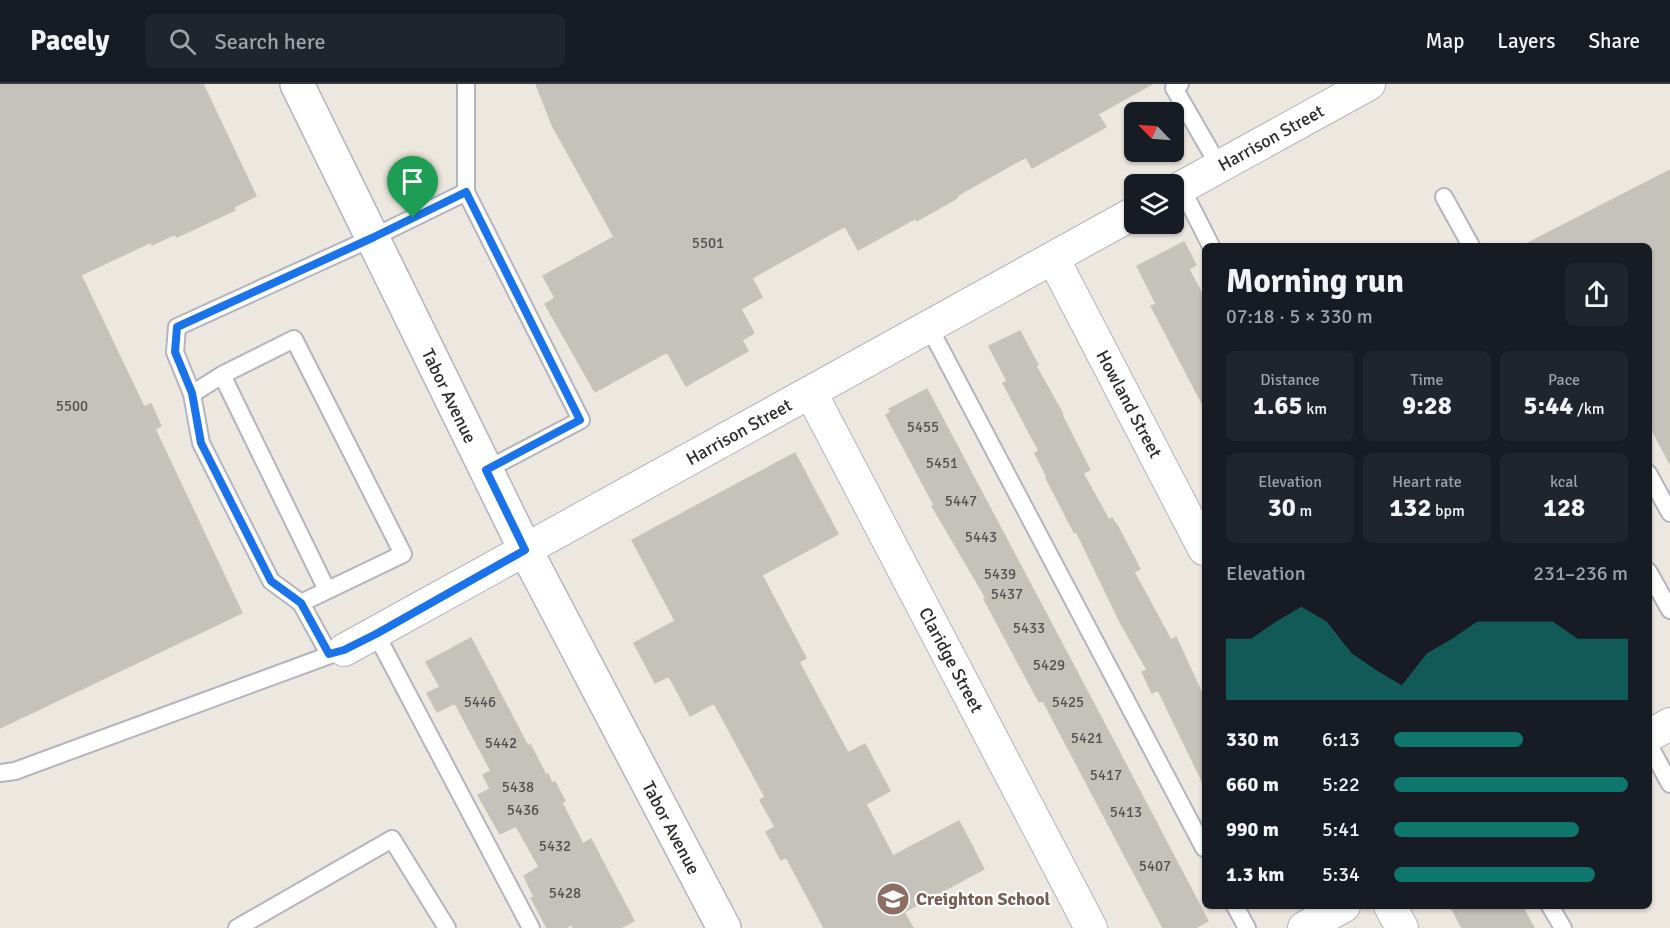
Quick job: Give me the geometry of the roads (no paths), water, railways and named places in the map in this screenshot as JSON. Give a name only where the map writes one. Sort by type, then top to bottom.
[{"type":"street","name":"Tabor Avenue","points":[[297,84],[525,550],[724,928]]},
{"type":"street","name":"Harrison Street","points":[[1184,186],[1369,84]]},
{"type":"street","name":"Harrison Street","points":[[336,652],[376,634],[1124,219]]},
{"type":"street","name":"Howland Street","points":[[1053,258],[1202,545]]},
{"type":"street","name":"Claridge Street","points":[[811,393],[1091,928]]},
{"type":"street","points":[[1652,734],[1670,724]]},
{"type":"street","points":[[1304,928],[1339,909]]},
{"type":"street","points":[[1392,909],[1402,928]]},
{"type":"lane","points":[[466,84],[466,192],[580,420],[486,470]]},
{"type":"lane","points":[[1176,85],[1219,166]]},
{"type":"lane","points":[[0,773],[15,771],[336,652],[301,603],[271,581],[201,443],[192,393],[175,352],[177,327],[372,238],[466,192]]},
{"type":"lane","points":[[1444,196],[1469,243]]},
{"type":"lane","points":[[1184,202],[1209,243]]},
{"type":"lane","points":[[929,327],[1202,844]]},
{"type":"lane","points":[[192,393],[222,375],[294,339],[403,554],[301,603]]},
{"type":"lane","points":[[222,375],[327,590]]},
{"type":"lane","points":[[1652,480],[1670,513]]},
{"type":"lane","points":[[1652,578],[1670,610]]},
{"type":"lane","points":[[376,634],[531,928]]},
{"type":"lane","points":[[1652,750],[1670,784]]},
{"type":"lane","points":[[237,928],[393,839],[447,928]]},
{"type":"lane","points":[[1237,909],[1247,928]]},
{"type":"lane","points":[[1552,909],[1563,928]]},
{"type":"place","name":"Creighton School","points":[[893,899]]}]
